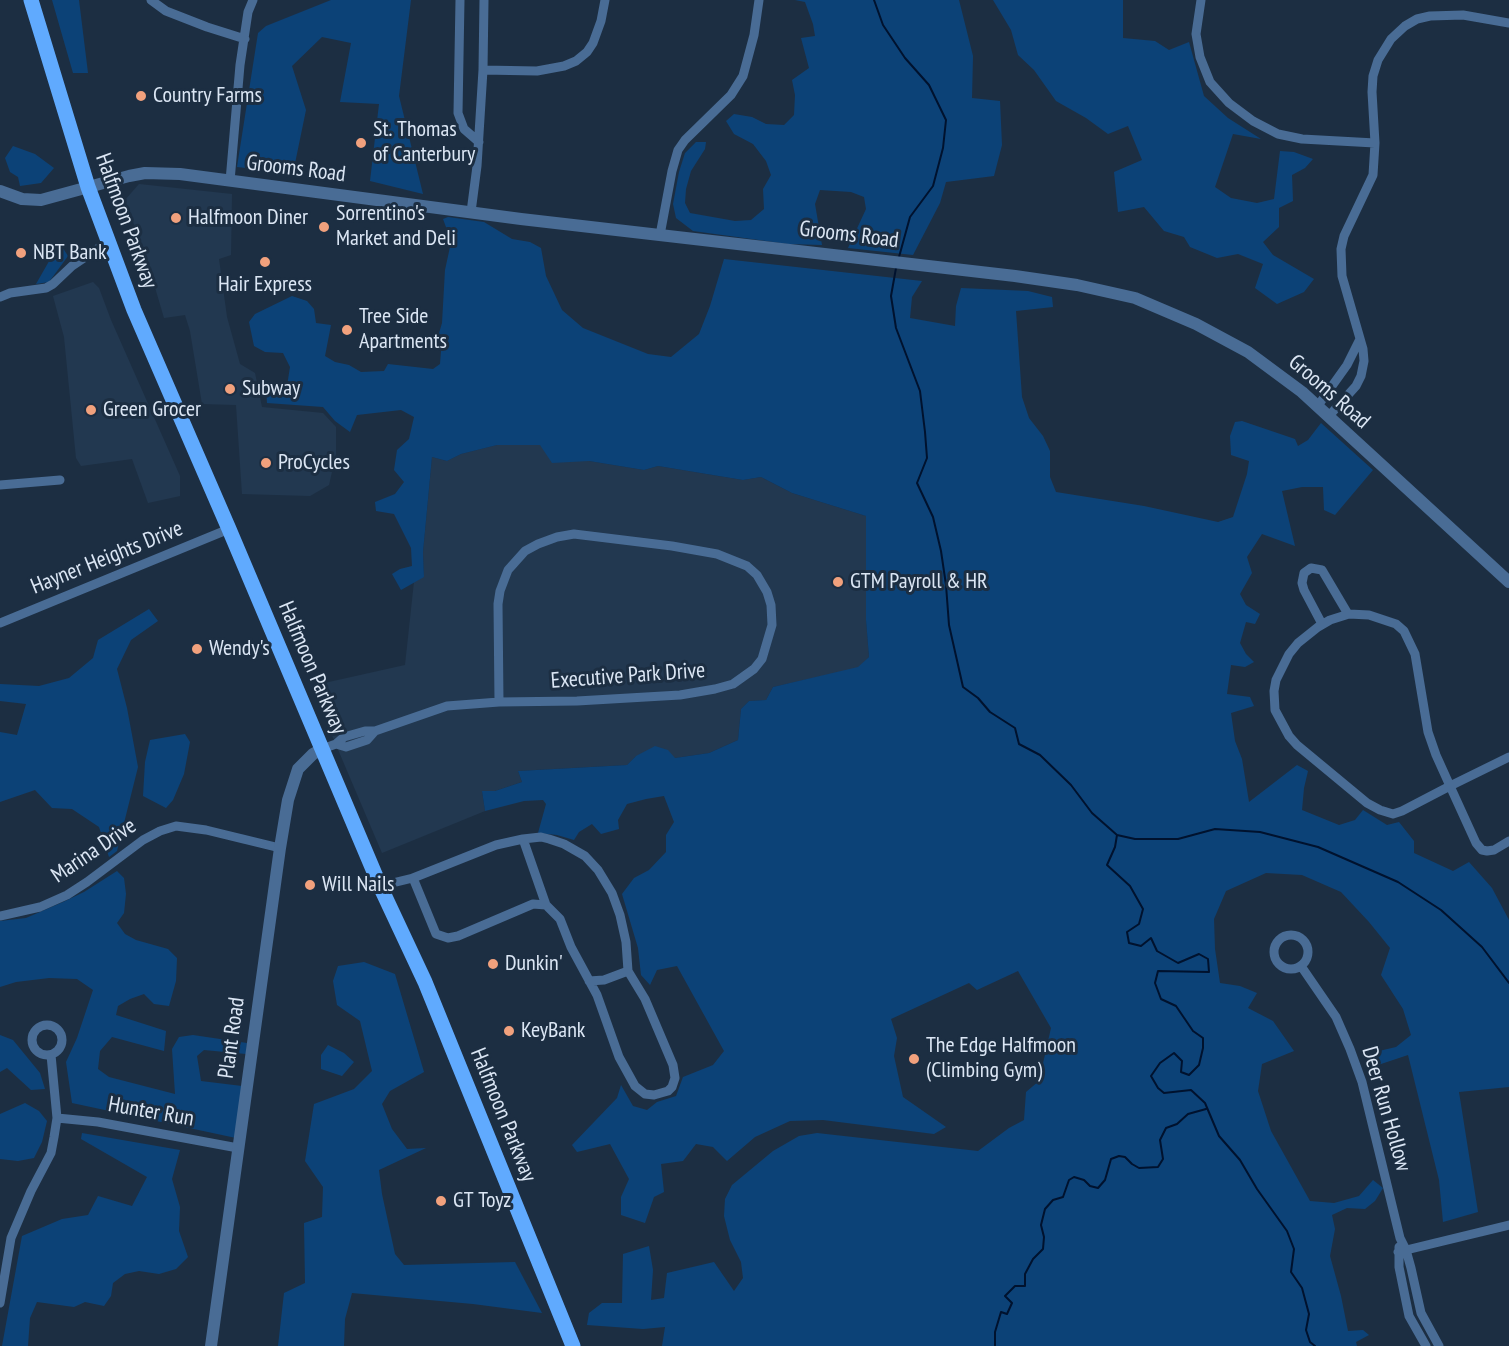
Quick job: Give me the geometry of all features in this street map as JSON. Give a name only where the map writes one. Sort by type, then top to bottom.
[{"type":"main road","name":"Halfmoon Parkway","points":[[31,0],[88,187],[134,310],[229,529],[329,747],[380,885],[426,981],[573,1346]]},
{"type":"street","points":[[151,0],[166,11],[244,39]]},
{"type":"street","points":[[230,181],[244,39],[248,12],[253,0]]},
{"type":"street","points":[[460,0],[458,113],[464,129],[479,142]]},
{"type":"street","points":[[471,212],[479,142],[484,0]]},
{"type":"street","points":[[483,70],[537,71],[564,66],[576,61],[587,52],[593,43],[605,0]]},
{"type":"street","points":[[660,235],[678,150],[685,140],[731,95],[743,76],[754,35],[759,0]]},
{"type":"street","points":[[1201,0],[1196,34],[1200,57],[1210,82],[1229,103],[1252,121],[1278,134],[1302,139],[1375,143]]},
{"type":"street","points":[[1328,417],[1356,386],[1364,361],[1342,276],[1341,249],[1344,236],[1373,175],[1375,143],[1372,92],[1373,76],[1378,60],[1385,46],[1405,26],[1417,20],[1463,15],[1509,23]]},
{"type":"street","name":"Grooms Road","points":[[0,191],[33,201],[145,173],[180,174],[471,212],[1015,276],[1077,285],[1135,298],[1196,324],[1248,352],[1302,392],[1509,582]]},
{"type":"street","points":[[0,297],[10,293],[46,288],[72,266],[109,241]]},
{"type":"street","points":[[1317,407],[1347,365],[1360,339]]},
{"type":"street","points":[[0,485],[60,480]]},
{"type":"street","name":"Hayner Heights Drive","points":[[0,623],[229,529]]},
{"type":"street","name":"Executive Park Drive","points":[[329,747],[344,737],[365,731],[375,731],[447,706],[680,695],[715,690],[733,684],[754,669],[766,650],[772,616],[767,592],[758,575],[747,566],[717,554],[574,534],[538,544],[525,551],[508,570],[500,591],[498,604],[499,702]]},
{"type":"street","points":[[1322,624],[1302,583],[1304,573],[1311,568],[1322,570],[1328,577],[1347,614]]},
{"type":"street","points":[[1509,757],[1450,786],[1402,811],[1393,814],[1380,810],[1367,803],[1297,745],[1282,725],[1275,710],[1276,680],[1289,654],[1298,643],[1322,624],[1347,614],[1380,618],[1404,631],[1411,642],[1419,669],[1428,732],[1450,786],[1478,846],[1487,851],[1509,842]]},
{"type":"street","name":"Plant Road","points":[[211,1346],[280,848],[294,778],[303,763],[329,747]]},
{"type":"street","name":"Marina Drive","points":[[0,916],[40,907],[67,895],[143,840],[176,826],[206,830],[280,848]]},
{"type":"street","points":[[380,885],[413,878],[496,845],[523,839],[541,837],[564,844],[585,856],[598,870],[612,893],[626,942],[628,971],[645,999],[673,1065],[675,1078],[668,1091],[654,1095],[645,1094],[635,1086],[619,1057],[597,995],[571,947],[560,919],[546,905],[523,839]]},
{"type":"street","points":[[413,878],[436,934],[448,938],[458,936],[533,904],[546,905]]},
{"type":"street","name":"Deer Run Hollow","points":[[1301,966],[1336,1017],[1362,1082],[1402,1251],[1426,1339],[1439,1346]]},
{"type":"street","points":[[589,981],[604,980],[628,971]]},
{"type":"street","points":[[0,1301],[11,1238],[51,1153],[57,1118],[51,1055]]},
{"type":"street","name":"Hunter Run","points":[[57,1118],[98,1122],[238,1148]]},
{"type":"street","points":[[1402,1251],[1509,1225]]},
{"type":"shaded area","points":[[52,0],[79,0],[88,73],[73,73]]},
{"type":"shaded area","points":[[331,0],[411,0],[399,96],[423,194],[370,181],[379,104],[340,102],[351,43],[322,37],[292,66],[306,110],[293,173],[237,167],[258,33],[266,26]]},
{"type":"shaded area","points":[[795,0],[959,0],[973,56],[972,98],[1000,101],[1002,145],[994,176],[946,182],[940,203],[913,255],[848,248],[866,209],[864,197],[851,192],[820,190],[815,204],[822,245],[788,244],[693,231],[676,218],[673,204],[679,172],[685,153],[696,142],[706,142],[705,149],[691,171],[686,189],[685,203],[690,213],[735,221],[751,220],[764,209],[763,189],[771,175],[766,161],[753,144],[734,134],[726,121],[734,114],[752,117],[766,124],[784,125],[794,115],[795,95],[792,80],[809,68],[801,38],[815,36],[805,2]]},
{"type":"shaded area","points":[[993,0],[1123,0],[1123,38],[1155,41],[1169,50],[1189,42],[1204,96],[1228,118],[1261,139],[1233,134],[1215,187],[1231,198],[1257,203],[1274,199],[1280,151],[1294,152],[1313,159],[1305,168],[1292,175],[1293,201],[1279,208],[1279,227],[1263,242],[1273,255],[1314,279],[1304,292],[1277,304],[1255,288],[1263,264],[1238,254],[1217,258],[1190,247],[1184,237],[1164,231],[1144,207],[1118,212],[1114,172],[1142,160],[1128,126],[1108,134],[1056,101],[1034,70],[1018,55],[1011,30]]},
{"type":"shaded area","points":[[13,146],[35,154],[54,168],[41,183],[20,186],[18,177],[10,172],[5,158]]},
{"type":"shaded area","points":[[139,184],[232,194],[231,255],[219,259],[227,317],[240,364],[255,373],[262,407],[323,413],[336,427],[336,454],[329,485],[310,496],[242,494],[236,405],[202,404],[190,331],[185,315],[164,318],[147,260],[125,200]]},
{"type":"shaded area","points":[[448,217],[484,222],[512,239],[530,242],[541,248],[546,276],[562,310],[583,328],[648,354],[671,357],[699,334],[724,259],[922,281],[912,297],[910,318],[955,326],[956,306],[961,288],[1028,291],[1052,297],[1053,307],[1016,311],[1022,397],[1029,418],[1043,436],[1050,451],[1050,477],[1056,492],[1144,506],[1218,522],[1233,517],[1249,461],[1231,455],[1230,436],[1235,422],[1242,421],[1295,439],[1298,446],[1308,440],[1321,423],[1373,470],[1335,515],[1324,510],[1323,487],[1302,487],[1282,491],[1295,546],[1262,534],[1247,557],[1252,573],[1240,594],[1246,605],[1260,614],[1255,624],[1246,622],[1240,643],[1254,662],[1245,667],[1231,665],[1227,694],[1250,697],[1254,706],[1231,713],[1249,802],[1297,765],[1308,771],[1302,810],[1339,825],[1355,820],[1363,810],[1387,825],[1399,822],[1414,841],[1414,853],[1453,871],[1469,862],[1492,888],[1509,920],[1509,1087],[1459,1092],[1478,1212],[1443,1222],[1439,1180],[1408,1055],[1375,1066],[1362,1055],[1396,1047],[1411,1035],[1403,1009],[1381,975],[1390,948],[1369,922],[1341,892],[1302,875],[1266,873],[1226,891],[1214,919],[1215,949],[1220,983],[1240,986],[1257,993],[1248,1008],[1273,1021],[1294,1051],[1262,1064],[1258,1091],[1271,1131],[1310,1201],[1334,1203],[1359,1196],[1373,1180],[1383,1188],[1375,1201],[1365,1209],[1347,1208],[1332,1215],[1335,1229],[1330,1256],[1348,1331],[1363,1330],[1369,1335],[1356,1342],[1357,1346],[662,1346],[665,1327],[643,1329],[587,1325],[589,1313],[602,1303],[622,1303],[623,1254],[649,1246],[653,1270],[651,1300],[664,1298],[667,1273],[714,1262],[734,1291],[743,1278],[741,1262],[730,1240],[724,1216],[725,1199],[732,1185],[773,1151],[799,1136],[817,1133],[978,1151],[1024,1120],[1026,1092],[1039,1081],[1051,1028],[1018,971],[977,990],[969,983],[891,1019],[897,1038],[894,1056],[903,1097],[946,1127],[934,1134],[823,1120],[790,1121],[755,1137],[727,1161],[713,1147],[696,1144],[683,1161],[661,1164],[664,1192],[654,1197],[645,1223],[621,1215],[621,1197],[629,1179],[610,1144],[577,1152],[572,1145],[617,1098],[621,1085],[633,1106],[647,1110],[657,1102],[676,1096],[683,1077],[713,1065],[724,1051],[677,966],[657,970],[650,985],[641,975],[638,948],[622,894],[634,878],[649,870],[666,852],[666,835],[674,822],[664,796],[646,799],[627,804],[618,820],[619,829],[601,834],[592,824],[579,832],[574,840],[538,833],[546,804],[543,800],[524,801],[485,811],[482,791],[495,791],[522,782],[518,771],[627,765],[636,756],[655,746],[668,750],[675,758],[709,753],[738,740],[741,709],[749,701],[766,700],[773,687],[858,667],[869,657],[866,620],[866,516],[792,493],[761,477],[743,480],[658,466],[644,470],[589,461],[552,463],[540,445],[497,445],[461,454],[447,461],[432,457],[423,552],[424,577],[401,590],[392,574],[412,566],[411,548],[394,514],[376,511],[375,502],[395,494],[404,482],[394,470],[397,450],[409,439],[414,417],[401,410],[357,415],[350,432],[335,421],[323,407],[267,403],[266,387],[287,386],[290,367],[283,353],[265,352],[254,346],[249,322],[255,314],[292,296],[307,301],[314,309],[316,323],[331,325],[325,356],[335,362],[349,365],[361,372],[384,371],[388,364],[433,369],[440,364],[441,351],[437,340],[442,323],[445,270],[450,247],[450,238],[443,219]]},
{"type":"shaded area","points":[[53,242],[59,242],[68,256],[49,282],[36,284],[52,256]]},
{"type":"shaded area","points":[[93,282],[99,288],[180,476],[180,496],[148,503],[132,459],[81,466],[76,458],[64,337],[53,296]]},
{"type":"shaded area","points":[[497,445],[540,445],[573,461],[589,461],[644,470],[658,466],[743,480],[761,477],[792,493],[866,516],[866,620],[869,657],[858,668],[773,687],[766,700],[749,701],[741,709],[738,740],[709,753],[675,758],[636,756],[627,765],[518,771],[522,782],[495,791],[482,791],[485,811],[382,853],[311,686],[405,665],[414,582],[424,576],[423,552],[432,457],[447,461],[461,454]]},
{"type":"shaded area","points":[[149,609],[158,621],[131,640],[117,669],[138,767],[117,851],[109,857],[99,827],[72,809],[52,808],[35,790],[0,802],[0,732],[17,735],[26,704],[0,701],[0,684],[39,686],[69,678],[93,658],[98,640]]},
{"type":"shaded area","points":[[185,734],[190,742],[184,774],[173,800],[166,808],[143,796],[145,762],[150,740]]},
{"type":"shaded area","points":[[117,871],[124,878],[126,894],[124,913],[117,923],[125,934],[136,940],[168,949],[177,958],[176,981],[169,1006],[154,1004],[144,994],[118,1006],[116,1015],[166,1031],[164,1051],[112,1037],[100,1051],[98,1069],[109,1077],[175,1094],[172,1049],[179,1037],[193,1035],[247,1043],[246,1054],[204,1050],[197,1056],[201,1081],[242,1086],[236,1138],[72,1103],[66,1062],[77,1038],[93,990],[77,979],[49,978],[16,982],[0,987],[0,921],[26,918],[84,892]]},
{"type":"shaded area","points":[[364,962],[395,974],[424,1072],[390,1091],[382,1104],[392,1129],[407,1149],[426,1148],[379,1170],[395,1254],[404,1265],[515,1262],[542,1313],[352,1293],[345,1319],[344,1346],[278,1346],[284,1293],[305,1283],[304,1223],[322,1217],[323,1187],[305,1161],[314,1104],[354,1089],[372,1071],[360,1021],[337,1005],[333,981],[338,966]]},
{"type":"shaded area","points":[[0,1035],[13,1040],[40,1073],[45,1089],[31,1090],[7,1068],[0,1072]]},
{"type":"shaded area","points":[[328,1045],[344,1053],[354,1062],[342,1076],[321,1069],[321,1055]]},
{"type":"shaded area","points":[[25,1103],[39,1111],[47,1121],[42,1142],[34,1158],[18,1161],[0,1159],[0,1114]]},
{"type":"shaded area","points":[[82,1133],[180,1150],[172,1179],[180,1207],[179,1231],[188,1257],[176,1269],[159,1274],[139,1271],[125,1274],[113,1283],[111,1296],[104,1306],[85,1302],[74,1307],[37,1302],[30,1318],[28,1346],[2,1346],[22,1236],[62,1219],[88,1215],[98,1196],[132,1206],[147,1177],[81,1139]]},
{"type":"waterway","points":[[874,0],[883,25],[905,58],[929,85],[946,120],[943,148],[933,186],[910,217],[899,257]]},
{"type":"waterway","points":[[896,268],[891,296],[896,328],[920,391],[925,432],[927,458],[917,483],[933,517],[941,551],[949,625],[963,687],[978,698],[990,712],[1015,728],[1019,744],[1040,755],[1071,785],[1092,813],[1117,835],[1115,847],[1107,865],[1130,886],[1143,909],[1139,924],[1127,932],[1129,943],[1141,946],[1151,938],[1157,951],[1178,963],[1199,954],[1208,959],[1209,972],[1158,971],[1155,983],[1161,999],[1176,1006],[1193,1031],[1203,1038],[1203,1048],[1199,1065],[1189,1075],[1181,1072],[1182,1061],[1174,1053],[1160,1063],[1151,1076],[1164,1093],[1191,1090],[1205,1103],[1219,1136],[1240,1160],[1257,1189],[1287,1231],[1294,1249],[1291,1272],[1302,1288],[1309,1314],[1306,1330],[1310,1342],[1315,1346]]},
{"type":"waterway","points":[[1117,835],[1135,839],[1178,839],[1215,829],[1260,832],[1318,847],[1398,882],[1441,910],[1482,947],[1509,983]]},
{"type":"waterway","points":[[995,1346],[995,1332],[1001,1312],[1007,1314],[1012,1303],[1005,1296],[1015,1286],[1025,1286],[1025,1274],[1033,1259],[1043,1249],[1044,1237],[1041,1225],[1045,1209],[1053,1200],[1063,1197],[1069,1180],[1074,1177],[1098,1188],[1105,1180],[1111,1159],[1119,1156],[1125,1157],[1139,1168],[1158,1167],[1163,1159],[1160,1140],[1166,1128],[1177,1124],[1188,1114],[1206,1109]]},
{"type":"place","name":"Country Farms","points":[[141,96]]},
{"type":"place","name":"St. Thomas of Canterbury","points":[[361,143]]},
{"type":"place","name":"Halfmoon Diner","points":[[176,218]]},
{"type":"place","name":"Sorrentino's Market and Deli","points":[[324,227]]},
{"type":"place","name":"NBT Bank","points":[[21,253]]},
{"type":"place","name":"Hair Express","points":[[265,262]]},
{"type":"place","name":"Tree Side Apartments","points":[[347,330]]},
{"type":"place","name":"Subway","points":[[230,389]]},
{"type":"place","name":"Green Grocer","points":[[91,410]]},
{"type":"place","name":"ProCycles","points":[[266,463]]},
{"type":"place","name":"GTM Payroll & HR","points":[[838,582]]},
{"type":"place","name":"Wendy's","points":[[197,649]]},
{"type":"place","name":"Will Nails","points":[[310,885]]},
{"type":"place","name":"Dunkin'","points":[[493,964]]},
{"type":"place","name":"KeyBank","points":[[509,1031]]},
{"type":"place","name":"The Edge Halfmoon (Climbing Gym)","points":[[914,1059]]},
{"type":"place","name":"GT Toyz","points":[[441,1201]]}]
